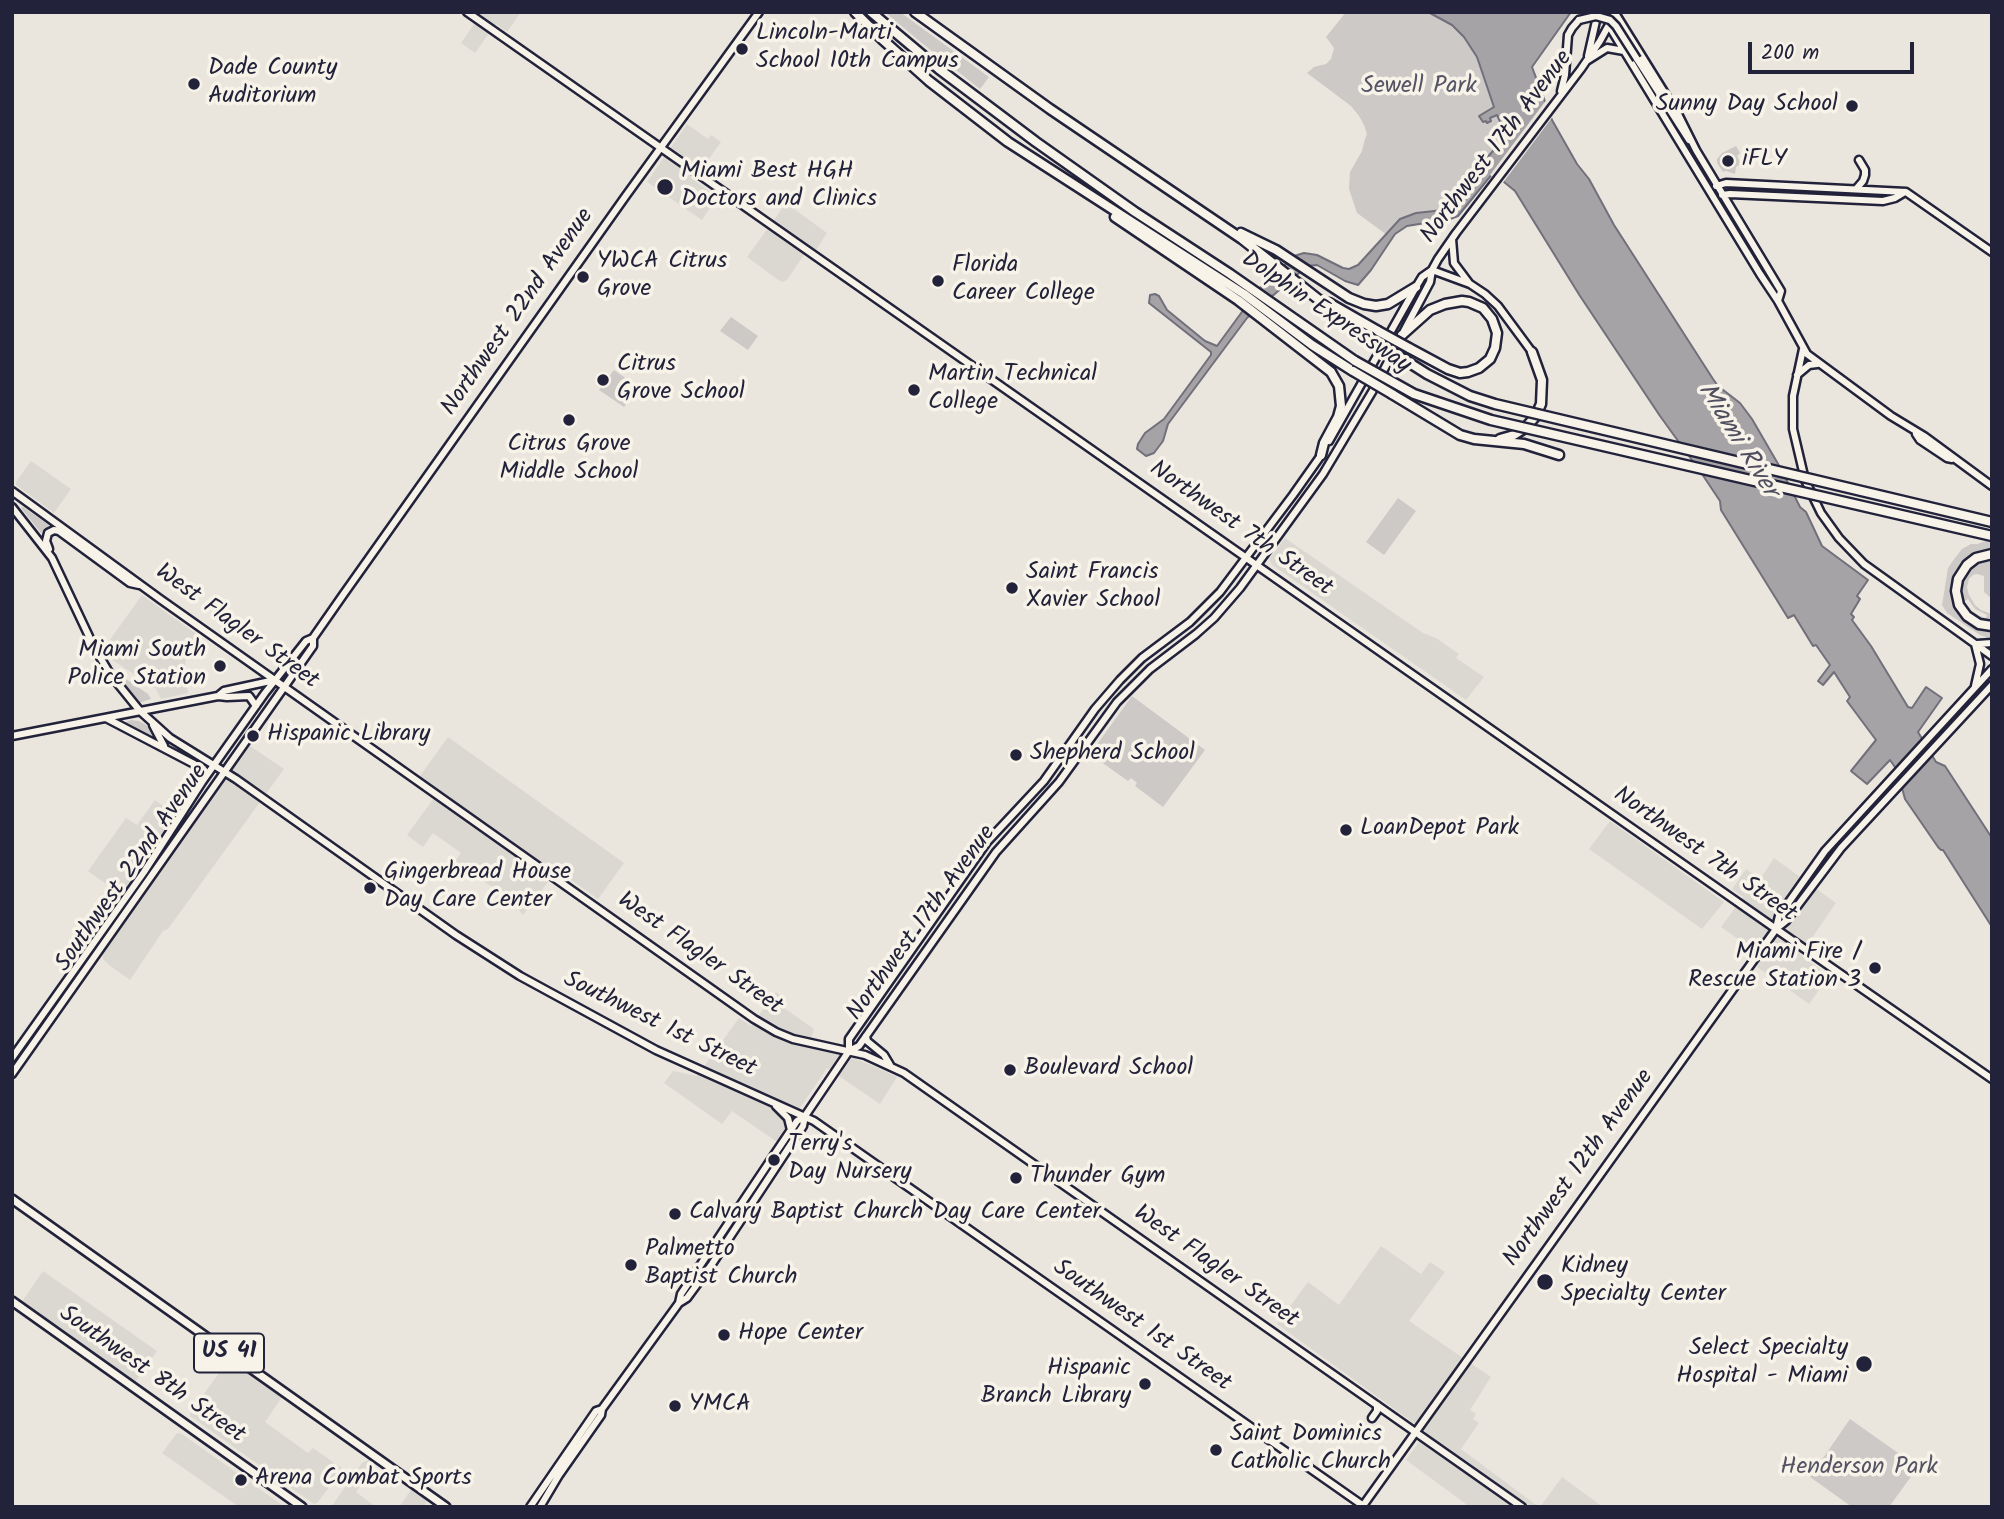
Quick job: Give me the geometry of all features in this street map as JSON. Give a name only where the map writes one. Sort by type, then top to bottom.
[{"type":"highway","points":[[855,12],[960,106],[1008,142],[1241,297],[1326,368],[1337,381],[1342,402],[1321,455]]},
{"type":"highway","name":"Dolphin Expressway","points":[[872,12],[939,69],[1135,212],[1355,361],[1414,394],[1491,420],[1992,536]]},
{"type":"highway","name":"Dolphin Expressway","points":[[915,12],[1050,110],[1214,219],[1369,337],[1427,374],[1470,396],[1992,522]]},
{"type":"highway","points":[[1214,219],[1289,259],[1349,298],[1370,305],[1388,304],[1416,287]]},
{"type":"highway","points":[[1311,293],[1448,369],[1460,373],[1479,368],[1489,359],[1495,348],[1497,332],[1492,319],[1483,308],[1478,304],[1461,301],[1430,310],[1402,335]]},
{"type":"highway","points":[[1265,315],[1449,429],[1474,439],[1524,444],[1559,455]]},
{"type":"highway","points":[[1490,442],[1514,435],[1535,417],[1543,393],[1542,380],[1532,352]]},
{"type":"highway","points":[[1992,554],[1976,558],[1967,565],[1958,579],[1956,591],[1959,604],[1967,616],[1979,624],[1992,626]]},
{"type":"main road","name":"Northwest 7th Street","points":[[467,12],[1992,1079]]},
{"type":"main road","name":"Northwest 22nd Avenue","points":[[275,680],[306,641],[313,638],[660,148],[760,12]]},
{"type":"main road","points":[[1586,61],[1598,12]]},
{"type":"main road","points":[[1616,13],[1696,150]]},
{"type":"main road","name":"Northwest 17th Avenue","points":[[1432,270],[1430,282],[1402,335],[1323,474],[1256,566],[1214,618],[1150,669],[1117,702],[1059,782],[996,852],[859,1046],[849,1051],[849,1039],[993,835],[1044,781],[1095,709],[1142,659],[1180,630],[1225,587],[1321,455],[1422,277],[1432,270],[1452,239],[1586,61],[1616,13]]},
{"type":"main road","points":[[1556,100],[1565,75],[1568,35],[1572,28],[1579,20],[1593,16],[1610,20],[1718,185],[1780,291],[1778,301]]},
{"type":"main road","points":[[1609,26],[1778,301],[1803,349],[1819,365],[1992,486]]},
{"type":"main road","points":[[1586,61],[1606,48],[1624,51]]},
{"type":"main road","points":[[1857,189],[1866,175],[1859,160]]},
{"type":"main road","points":[[1708,188],[1726,183],[1906,192],[1992,252]]},
{"type":"main road","points":[[1713,197],[1730,194],[1883,201],[1906,192]]},
{"type":"main road","points":[[1452,239],[1454,263],[1470,284],[1493,301],[1532,352]]},
{"type":"main road","points":[[1432,270],[1470,284]]},
{"type":"main road","points":[[1803,349],[1792,405],[1793,429],[1803,472],[1821,513],[1846,546],[1870,569],[1992,656]]},
{"type":"main road","points":[[1796,377],[1809,365],[1819,365]]},
{"type":"main road","name":"West Flagler Street","points":[[12,491],[754,1019],[793,1039],[866,1055],[890,1065],[1522,1507]]},
{"type":"main road","name":"Southwest 1st Street","points":[[12,507],[52,558],[94,648],[117,683],[140,711],[176,743],[214,765],[456,935],[526,980],[648,1046],[805,1116],[1363,1506]]},
{"type":"main road","points":[[52,558],[47,536],[54,530],[130,583],[143,585]]},
{"type":"main road","name":"Northwest 22nd Avenue","points":[[284,687],[313,646],[313,638]]},
{"type":"main road","points":[[1975,643],[1992,643]]},
{"type":"main road","points":[[1975,643],[1980,664],[1975,688]]},
{"type":"main road","name":"Northwest 12th Avenue","points":[[1776,929],[1779,916],[1841,834],[1992,669]]},
{"type":"main road","points":[[218,696],[224,691],[275,680]]},
{"type":"main road","name":"Southwest 22nd Avenue","points":[[12,1058],[144,872],[202,782],[275,680]]},
{"type":"main road","name":"Northwest 12th Avenue","points":[[1363,1506],[1776,929],[1786,921],[1847,841],[1992,685]]},
{"type":"main road","name":"Southwest 22nd Avenue","points":[[12,1074],[284,687]]},
{"type":"main road","points":[[12,736],[218,696],[249,696],[256,706]]},
{"type":"main road","points":[[106,718],[197,767],[202,782]]},
{"type":"main road","points":[[152,723],[166,749]]},
{"type":"main road","points":[[866,1036],[867,1041],[884,1055],[890,1065]]},
{"type":"main road","points":[[678,1303],[687,1298],[712,1264],[849,1051]]},
{"type":"main road","points":[[772,1102],[788,1118],[791,1130]]},
{"type":"main road","points":[[530,1507],[596,1411],[601,1409],[678,1303],[681,1294],[797,1121],[805,1116]]},
{"type":"main road","points":[[751,1191],[760,1191]]},
{"type":"main road","name":"US 41","points":[[12,1199],[446,1507]]},
{"type":"main road","points":[[710,1252],[712,1264]]},
{"type":"main road","name":"Southwest 8th Street","points":[[12,1301],[302,1507]]},
{"type":"main road","points":[[1371,1418],[1377,1411],[1377,1405]]},
{"type":"main road","points":[[540,1507],[601,1415],[601,1409]]},
{"type":"shaded area","points":[[480,12],[521,12],[507,32],[496,24],[475,53],[461,43]]},
{"type":"shaded area","points":[[687,124],[708,139],[711,135],[721,142],[694,180],[717,197],[702,220],[647,182]]},
{"type":"shaded area","points":[[786,203],[827,233],[816,250],[810,246],[787,280],[782,282],[747,257]]},
{"type":"shaded area","points":[[31,461],[71,489],[54,513],[16,485]]},
{"type":"shaded area","points":[[1285,538],[1423,633],[1436,638],[1459,654],[1456,658],[1484,677],[1466,700],[1272,565],[1269,559]]},
{"type":"shaded area","points":[[142,595],[199,636],[186,659],[184,671],[188,693],[161,699],[156,689],[104,652],[104,648]]},
{"type":"shaded area","points":[[448,737],[624,863],[598,899],[557,870],[523,915],[508,898],[455,861],[461,853],[433,833],[423,847],[407,835],[440,790],[420,776]]},
{"type":"shaded area","points":[[247,744],[284,769],[168,929],[163,931],[130,980],[103,959],[102,952],[135,905],[88,871],[126,818],[137,825],[155,800],[189,825]]},
{"type":"shaded area","points":[[1610,821],[1724,902],[1702,929],[1589,849]]},
{"type":"shaded area","points":[[1774,858],[1836,903],[1800,955],[1829,976],[1809,1004],[1757,967],[1763,957],[1721,927],[1743,897],[1732,889],[1746,869],[1760,879]]},
{"type":"shaded area","points":[[776,992],[785,999],[780,1005],[814,1029],[808,1046],[831,1050],[897,1077],[880,1104],[827,1068],[777,1142],[732,1111],[722,1124],[664,1083],[673,1071],[697,1076],[739,1018],[751,1026]]},
{"type":"shaded area","points":[[1381,1246],[1421,1274],[1430,1262],[1445,1272],[1409,1321],[1491,1377],[1470,1410],[1476,1414],[1473,1419],[1479,1423],[1461,1449],[1539,1507],[1470,1507],[1406,1460],[1426,1432],[1277,1324],[1308,1282],[1339,1305]]},
{"type":"shaded area","points":[[43,1271],[157,1351],[134,1384],[21,1303]]},
{"type":"shaded area","points":[[227,1362],[233,1363],[282,1397],[265,1422],[308,1453],[313,1448],[343,1469],[317,1503],[314,1504],[190,1416]]},
{"type":"shaded area","points":[[177,1433],[285,1507],[239,1507],[162,1453]]},
{"type":"shaded area","points":[[368,1460],[375,1464],[356,1492],[376,1507],[331,1507],[362,1463]]},
{"type":"shaded area","points":[[1562,1477],[1603,1507],[1540,1507]]},
{"type":"shaded area","points":[[411,1490],[427,1501],[423,1507],[399,1507]]},
{"type":"green space","points":[[885,12],[900,12],[989,77],[980,89]]},
{"type":"green space","name":"Sewell Park","points":[[1346,12],[1428,12],[1452,25],[1477,57],[1489,87],[1494,107],[1480,116],[1490,119],[1496,115],[1505,133],[1454,206],[1406,217],[1397,222],[1387,235],[1357,213],[1349,189],[1350,172],[1362,151],[1367,134],[1364,125],[1351,106],[1307,73],[1331,59],[1334,48],[1326,37]]},
{"type":"green space","name":"iFLY","points":[[1736,146],[1741,164],[1736,167],[1735,174],[1723,172],[1717,159],[1722,153]]},
{"type":"green space","points":[[731,317],[758,336],[748,350],[720,331]]},
{"type":"green space","points":[[614,370],[638,387],[624,407],[599,390]]},
{"type":"green space","points":[[1398,498],[1416,511],[1384,555],[1366,542]]},
{"type":"green space","points":[[21,508],[49,526],[41,533]]},
{"type":"green space","points":[[1986,541],[1992,543],[1992,551],[1966,561],[1956,576],[1953,587],[1961,615],[1977,627],[1992,630],[1992,639],[1980,635],[1947,613],[1942,605],[1948,568],[1962,549]]},
{"type":"green space","points":[[1992,558],[1992,599],[1984,592],[1984,576],[1973,575],[1967,587],[1975,605],[1992,614],[1992,624],[1979,621],[1980,616],[1986,618],[1987,615],[1975,609],[1968,599],[1964,601],[1972,613],[1970,615],[1962,604],[1959,589],[1965,571],[1980,560]]},
{"type":"green space","points":[[110,664],[117,673],[148,694],[151,699],[139,703]]},
{"type":"green space","points":[[1132,696],[1205,750],[1163,807],[1135,786],[1137,783],[1131,778],[1128,781],[1090,754]]},
{"type":"green space","points":[[131,720],[148,726],[156,739],[122,723]]},
{"type":"green space","name":"Henderson Park","points":[[1850,1419],[1918,1467],[1889,1507],[1852,1507],[1810,1477]]},
{"type":"water","name":"Miami River","points":[[1428,12],[1571,12],[1532,67],[1552,120],[1614,225],[1713,379],[1740,403],[1752,419],[1800,507],[1806,512],[1822,546],[1868,580],[1857,596],[1860,599],[1851,614],[1854,617],[1852,620],[1908,707],[1912,708],[1926,687],[1942,698],[1918,732],[1936,762],[1945,766],[1992,838],[1992,927],[1943,850],[1938,847],[1905,799],[1897,770],[1890,760],[1867,784],[1851,771],[1876,740],[1847,701],[1850,697],[1834,672],[1823,685],[1818,681],[1830,665],[1816,645],[1813,646],[1794,615],[1788,618],[1721,510],[1720,501],[1580,296],[1515,191],[1493,173],[1458,216],[1440,223],[1407,226],[1395,234],[1358,285],[1345,281],[1317,265],[1307,266],[1247,318],[1168,424],[1163,441],[1154,453],[1146,456],[1137,449],[1145,433],[1164,419],[1211,355],[1211,352],[1149,303],[1150,295],[1159,296],[1167,310],[1205,341],[1217,346],[1258,290],[1294,256],[1304,253],[1317,255],[1349,269],[1358,265],[1400,219],[1454,206],[1481,165],[1504,138],[1505,133],[1497,115],[1487,123],[1479,116],[1494,107],[1477,57],[1452,25]]},
{"type":"pier","points":[[1547,99],[1554,115],[1502,184],[1490,175]]},
{"type":"pier","points":[[1674,441],[1783,466],[1790,479],[1683,454]]},
{"type":"place","name":"Lincoln-Marti School 10th Campus","points":[[742,49]]},
{"type":"place","name":"Dade County Auditorium","points":[[194,84]]},
{"type":"place","name":"Sunny Day School","points":[[1852,106]]},
{"type":"place","name":"iFLY","points":[[1728,161]]},
{"type":"place","name":"Miami Best HGH Doctors and Clinics","points":[[665,187]]},
{"type":"place","name":"YWCA Citrus Grove","points":[[583,277]]},
{"type":"place","name":"Florida Career College","points":[[938,281]]},
{"type":"place","name":"Citrus Grove School","points":[[603,380]]},
{"type":"place","name":"Martin Technical College","points":[[914,390]]},
{"type":"place","name":"Citrus Grove Middle School","points":[[569,420]]},
{"type":"place","name":"Saint Francis Xavier School","points":[[1012,588]]},
{"type":"place","name":"Miami South Police Station","points":[[220,666]]},
{"type":"place","name":"Hispanic Library","points":[[253,736]]},
{"type":"place","name":"Shepherd School","points":[[1016,755]]},
{"type":"place","name":"LoanDepot Park","points":[[1346,830]]},
{"type":"place","name":"Gingerbread House Day Care Center","points":[[370,888]]},
{"type":"place","name":"Miami Fire / Rescue Station 3","points":[[1875,968]]},
{"type":"place","name":"Boulevard School","points":[[1010,1070]]},
{"type":"place","name":"Terry's Day Nursery","points":[[774,1160]]},
{"type":"place","name":"Thunder Gym","points":[[1016,1178]]},
{"type":"place","name":"Calvary Baptist Church Day Care Center","points":[[675,1214]]},
{"type":"place","name":"Palmetto Baptist Church","points":[[631,1265]]},
{"type":"place","name":"Kidney Specialty Center","points":[[1545,1282]]},
{"type":"place","name":"Hope Center","points":[[724,1335]]},
{"type":"place","name":"Select Specialty Hospital - Miami","points":[[1864,1364]]},
{"type":"place","name":"Hispanic Branch Library","points":[[1145,1384]]},
{"type":"place","name":"YMCA","points":[[675,1406]]},
{"type":"place","name":"Saint Dominics Catholic Church","points":[[1216,1450]]},
{"type":"place","name":"Arena Combat Sports","points":[[241,1480]]}]
